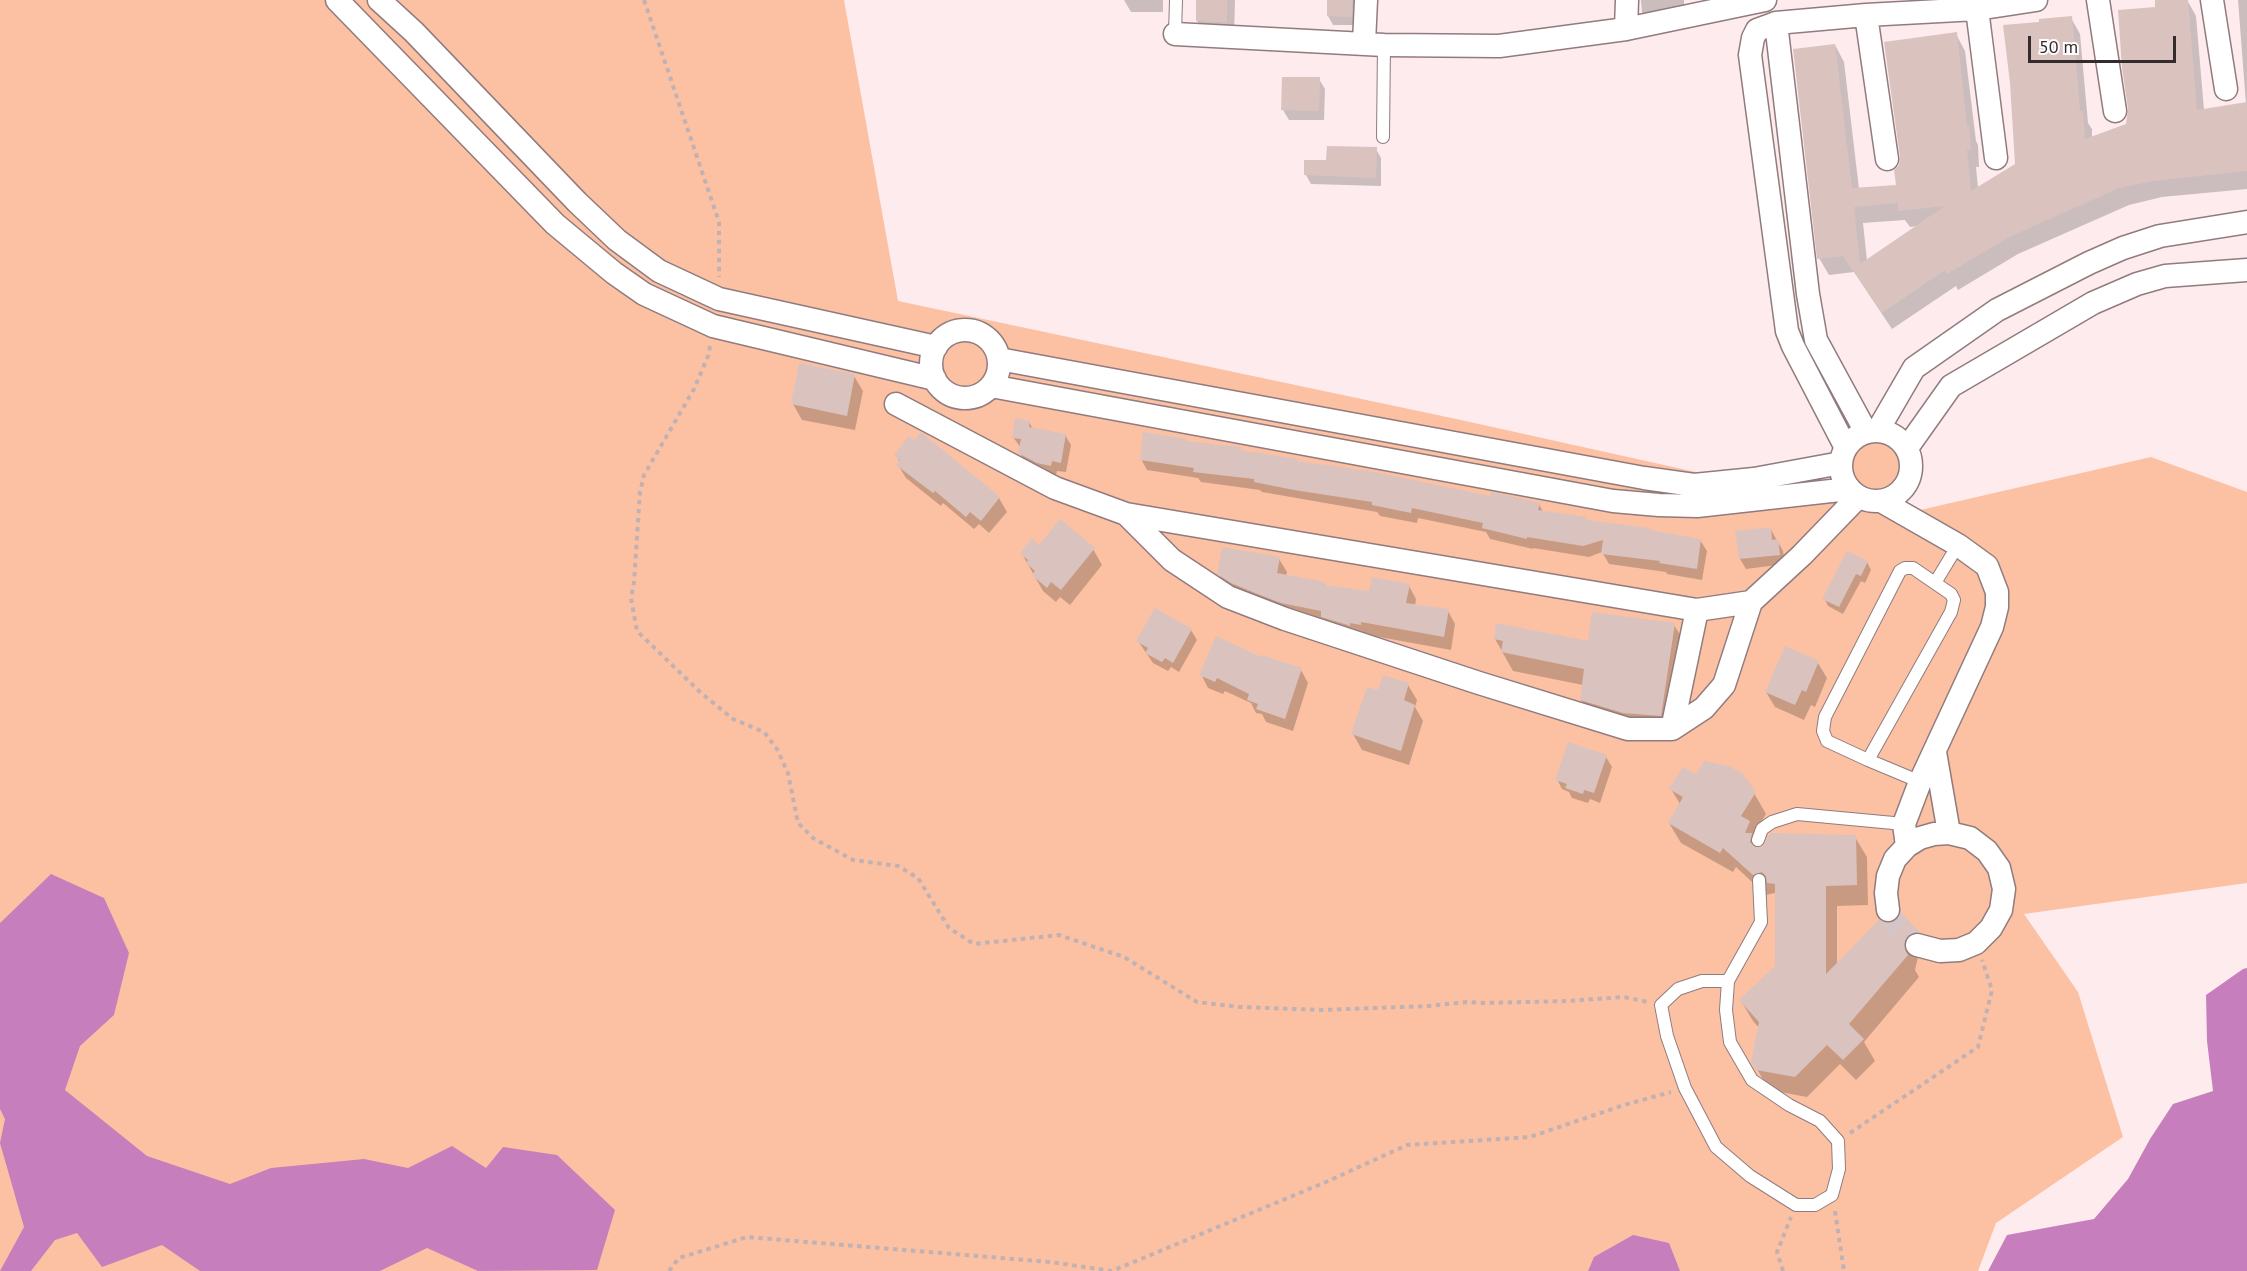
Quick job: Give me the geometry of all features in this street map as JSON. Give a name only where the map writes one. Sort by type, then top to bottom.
[{"type":"street","points":[[338,0],[555,224],[614,273],[644,294],[714,326],[935,379]]},
{"type":"street","points":[[379,0],[414,32],[577,202],[617,240],[659,271],[719,299],[936,347]]},
{"type":"street","points":[[1366,0],[1374,44]]},
{"type":"street","points":[[1626,29],[1627,0]]},
{"type":"street","points":[[1175,34],[1374,44],[1499,46],[1626,29],[1765,0]]},
{"type":"street","points":[[999,359],[1644,478],[1694,485],[1754,479],[1843,454],[1856,437],[1872,431],[1889,433],[1900,439],[1911,459],[1908,482],[1892,498],[1869,501],[1854,493],[1843,480],[1843,454],[1787,331],[1750,55],[1757,30],[1776,23],[1977,9],[2036,0]]},
{"type":"street","points":[[2098,0],[2115,111]]},
{"type":"street","points":[[2212,0],[2226,89]]},
{"type":"street","points":[[1977,9],[1996,159]]},
{"type":"street","points":[[1866,15],[1887,159]]},
{"type":"street","points":[[1776,23],[1808,294],[1816,340],[1872,431]]},
{"type":"street","points":[[1872,431],[1914,368],[1997,310],[2123,248],[2160,236],[2247,222]]},
{"type":"street","points":[[1907,448],[1951,387],[2093,303],[2137,284],[2165,276],[2247,270]]},
{"type":"street","points":[[714,326],[719,299]]},
{"type":"street","points":[[972,331],[981,334],[995,349],[999,359],[996,378],[982,394],[972,398],[950,395],[935,379],[932,358],[936,347],[951,333],[972,331]]},
{"type":"street","points":[[991,386],[1613,501],[1659,506],[1697,506],[1854,493]]},
{"type":"street","points":[[896,404],[1055,488],[1126,514],[1696,610],[1751,602]]},
{"type":"street","points":[[1126,514],[1172,560],[1228,597],[1285,619],[1628,729],[1672,729],[1704,708],[1724,685],[1751,602],[1802,555],[1854,493]]},
{"type":"street","points":[[1881,501],[1958,545],[1987,567],[1997,592],[1997,607],[1992,627],[1920,782],[1904,824],[1907,846]]},
{"type":"street","points":[[1672,729],[1696,610]]},
{"type":"street","points":[[1935,752],[1949,833]]},
{"type":"street","points":[[1888,910],[1886,893],[1888,876],[1895,859],[1907,846],[1927,836],[1949,833],[1970,838],[1987,850],[1999,868],[2004,889],[2001,910],[1991,928],[1976,943],[1959,950],[1940,951],[1917,945]]},
{"type":"lane","points":[[1175,34],[1176,0]]},
{"type":"lane","points":[[1374,44],[1383,137]]},
{"type":"lane","points":[[1935,583],[1958,545]]},
{"type":"lane","points":[[1868,760],[1951,612],[1954,600],[1951,594],[1913,568],[1900,571],[1825,717],[1824,731],[1827,741],[1868,760],[1943,792]]},
{"type":"lane","points":[[1758,840],[1762,829],[1772,822],[1797,814],[1904,824]]},
{"type":"lane","points":[[1728,981],[1702,981],[1678,989],[1661,1005],[1667,1036],[1685,1088],[1716,1147],[1750,1176],[1796,1205],[1815,1205],[1832,1196],[1839,1169],[1838,1141],[1820,1121],[1789,1105],[1752,1080],[1730,1042],[1726,1010],[1728,981],[1761,922],[1759,880]]},
{"type":"path","points":[[644,0],[719,222],[719,299]]},
{"type":"path","points":[[714,326],[708,356],[694,389],[644,475],[640,492],[631,598],[637,632],[732,719],[764,732],[777,749],[788,773],[798,823],[813,838],[853,860],[898,866],[918,878],[949,928],[974,944],[1059,935],[1124,957],[1197,1002],[1240,1007],[1323,1010],[1624,997],[1661,1005]]},
{"type":"path","points":[[1838,1141],[1978,1047],[1992,990],[1976,943]]},
{"type":"path","points":[[669,1271],[679,1258],[747,1238],[1050,1262],[1112,1271],[1407,1145],[1530,1137],[1624,1105],[1685,1088]]},
{"type":"path","points":[[1832,1196],[1844,1271]]},
{"type":"path","points":[[1783,1271],[1777,1252],[1796,1205]]},
{"type":"shaded area","points":[[0,0],[844,0],[898,301],[1461,420],[1894,516],[2151,457],[2247,492],[2247,883],[2024,914],[2078,992],[2123,1137],[1996,1223],[1978,1271],[0,1271]]},
{"type":"shaded area","points":[[1875,439],[1884,441],[1895,450],[1900,464],[1898,473],[1889,484],[1875,489],[1866,487],[1855,478],[1850,464],[1852,455],[1861,444]]},
{"type":"shaded area","points":[[51,874],[104,898],[129,953],[114,1015],[80,1046],[65,1090],[147,1156],[230,1184],[271,1168],[364,1159],[408,1168],[452,1146],[486,1168],[503,1147],[557,1155],[615,1210],[597,1270],[478,1271],[427,1248],[380,1271],[200,1271],[162,1245],[102,1267],[77,1233],[55,1240],[31,1271],[0,1271],[24,1227],[0,1143],[5,1119],[0,1109],[0,923]]},
{"type":"shaded area","points":[[2247,968],[2247,1271],[1988,1271],[2007,1235],[2094,1219],[2128,1179],[2173,1104],[2213,1091],[2207,1041],[2206,995]]},
{"type":"shaded area","points":[[1633,1235],[1669,1243],[1680,1271],[1588,1271],[1594,1257]]},
{"type":"building","points":[[1196,0],[1227,0],[1227,22],[1196,21]]},
{"type":"building","points":[[1327,0],[1352,0],[1352,17],[1327,16]]},
{"type":"building","points":[[2155,0],[2188,0],[2197,110],[2247,102],[2247,171],[2152,181],[2119,188],[2009,237],[1947,274],[1945,270],[1882,313],[1843,256],[1817,259],[1793,49],[1835,44],[1852,188],[1896,185],[1894,170],[1899,165],[1900,157],[1884,42],[1957,32],[1967,127],[1969,126],[1971,150],[1967,150],[1971,191],[2015,164],[2010,83],[2003,25],[2072,16],[2080,111],[2083,111],[2085,139],[2126,124],[2128,109],[2122,68],[2118,10],[2155,7]],"holes":[[[1898,203],[1898,211],[1945,206],[1860,264],[1854,207]]]},
{"type":"building","points":[[1282,77],[1320,77],[1319,111],[1281,110]]},
{"type":"building","points":[[1327,146],[1377,147],[1376,178],[1304,175],[1304,160],[1326,160]]},
{"type":"building","points":[[799,363],[855,374],[847,416],[791,404]]},
{"type":"building","points":[[1015,418],[1030,421],[1029,427],[1066,434],[1061,463],[1052,461],[1051,466],[1037,463],[1018,453],[1021,439],[1012,438]]},
{"type":"building","points":[[921,432],[1000,497],[981,521],[970,512],[966,517],[935,491],[933,493],[896,465],[900,460],[894,455],[909,436],[914,440]]},
{"type":"building","points":[[1143,432],[1187,439],[1186,441],[1241,447],[1241,450],[1375,472],[1490,496],[1491,492],[1540,503],[1538,510],[1587,517],[1587,520],[1650,528],[1650,530],[1701,539],[1697,569],[1659,563],[1660,561],[1601,554],[1603,540],[1583,546],[1527,537],[1527,539],[1482,528],[1483,523],[1412,508],[1411,513],[1372,505],[1372,502],[1294,490],[1254,482],[1254,479],[1193,472],[1194,468],[1140,460]]},
{"type":"building","points":[[1060,519],[1095,548],[1061,590],[1051,582],[1047,588],[1032,575],[1035,571],[1026,563],[1028,560],[1020,554],[1032,538],[1039,545]]},
{"type":"building","points":[[1771,527],[1772,540],[1778,539],[1780,555],[1739,559],[1735,531]]},
{"type":"building","points":[[1222,547],[1280,557],[1277,573],[1325,582],[1324,585],[1369,591],[1372,577],[1410,584],[1406,603],[1449,609],[1444,637],[1361,622],[1361,625],[1350,623],[1350,626],[1321,617],[1321,611],[1281,603],[1255,593],[1217,574]]},
{"type":"building","points":[[1847,551],[1868,561],[1861,576],[1856,574],[1839,607],[1822,599]]},
{"type":"building","points":[[1155,608],[1192,629],[1173,663],[1165,658],[1162,662],[1145,653],[1148,648],[1136,641]]},
{"type":"building","points":[[1592,612],[1675,623],[1661,716],[1623,713],[1580,700],[1584,669],[1501,652],[1503,641],[1494,639],[1496,623],[1588,641]]},
{"type":"building","points":[[1216,636],[1261,657],[1262,655],[1302,668],[1285,719],[1256,709],[1258,704],[1247,700],[1249,694],[1217,678],[1215,682],[1199,675]]},
{"type":"building","points":[[1785,646],[1819,661],[1806,692],[1802,690],[1795,705],[1765,692]]},
{"type":"building","points":[[1383,675],[1409,683],[1404,700],[1415,705],[1401,751],[1351,734],[1367,687],[1378,690]]},
{"type":"building","points":[[1568,742],[1607,755],[1594,793],[1584,790],[1583,794],[1565,788],[1567,784],[1555,780]]},
{"type":"building","points":[[1704,761],[1729,766],[1743,774],[1756,792],[1741,816],[1750,821],[1745,833],[1752,833],[1750,842],[1755,847],[1764,846],[1770,833],[1856,835],[1857,885],[1826,886],[1826,974],[1879,920],[1890,923],[1896,920],[1901,913],[1920,932],[1913,932],[1907,936],[1904,948],[1908,955],[1849,1024],[1864,1039],[1843,1060],[1827,1045],[1795,1077],[1756,1070],[1751,1062],[1759,1022],[1739,1000],[1775,966],[1775,884],[1767,883],[1766,876],[1762,872],[1753,875],[1723,848],[1720,853],[1668,823],[1683,797],[1669,789],[1683,767],[1696,774]]},
{"type":"tunnel","points":[[1888,910],[1896,926],[1917,945]]}]
